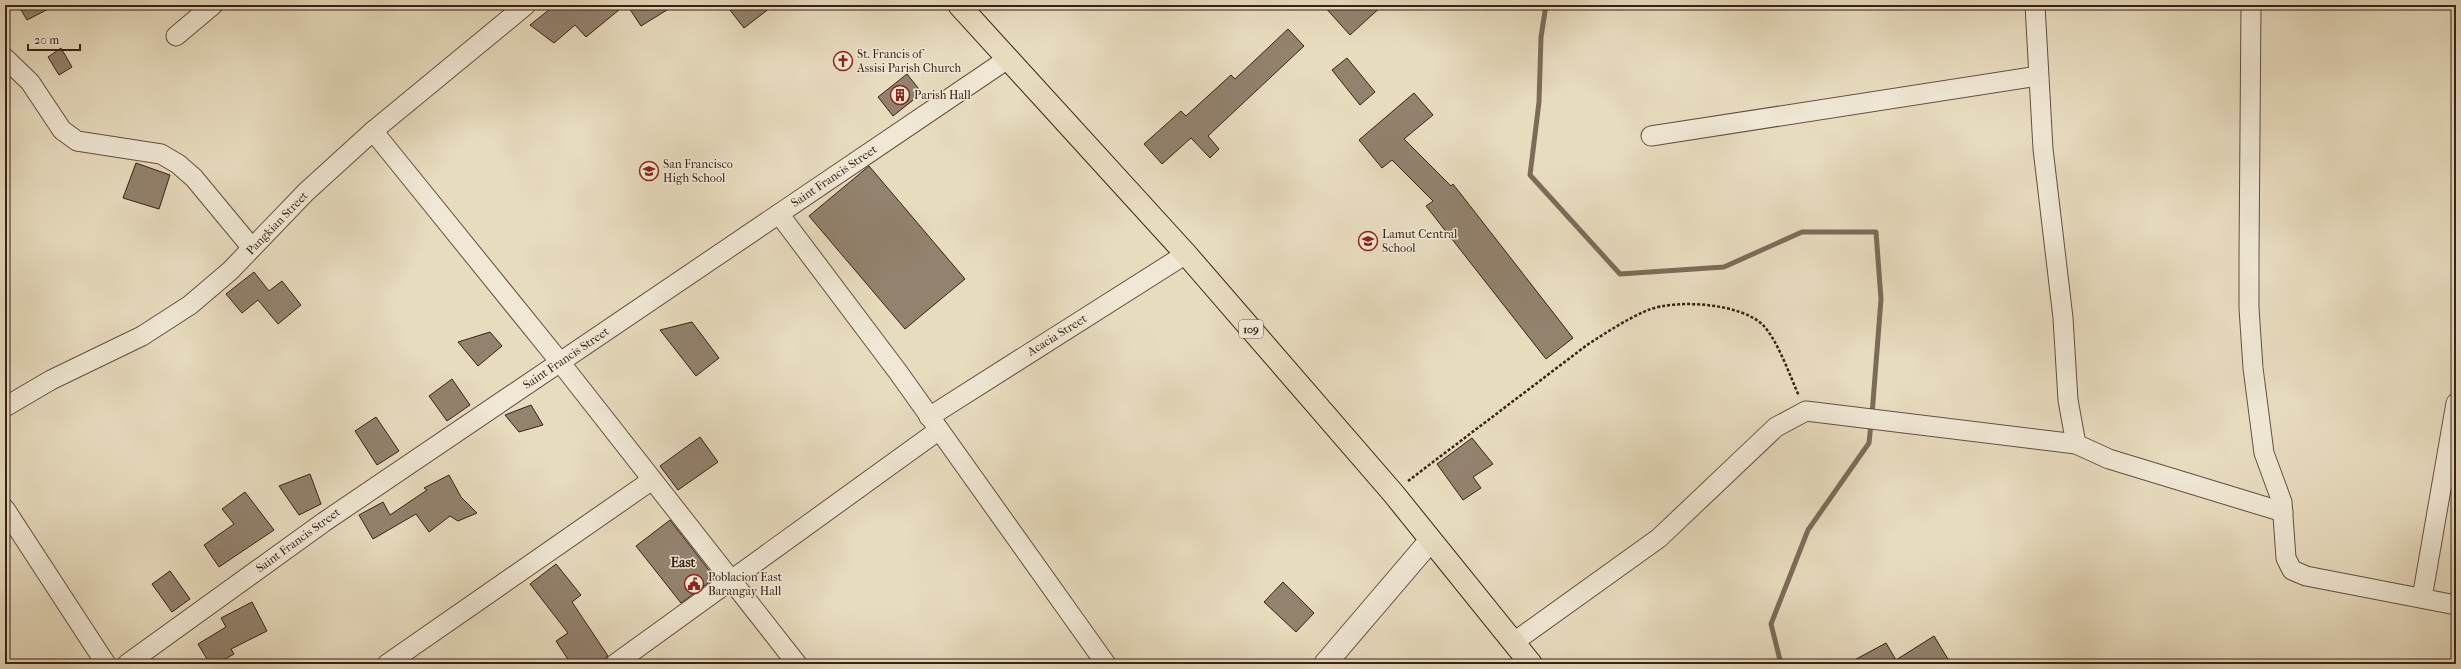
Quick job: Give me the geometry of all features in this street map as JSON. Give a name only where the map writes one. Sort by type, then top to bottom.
[{"type":"main road","name":"109","points":[[959,5],[1009,58],[1186,254],[1393,492],[1430,541],[1531,664]]},
{"type":"street","name":"Pangkian Street","points":[[5,407],[50,380],[142,336],[202,296],[252,248],[306,192],[373,131],[526,5]]},
{"type":"street","points":[[2035,5],[2043,149],[2063,318],[2068,400],[2076,444]]},
{"type":"street","points":[[2251,5],[2249,308],[2254,368],[2264,453],[2282,502],[2286,558],[2292,570],[2306,576],[2456,605]]},
{"type":"street","points":[[176,36],[208,6]]},
{"type":"street","points":[[5,58],[30,82],[62,130],[77,141],[161,154],[178,164],[194,178],[252,248]]},
{"type":"street","name":"Saint Francis Street","points":[[127,664],[324,522],[1009,58]]},
{"type":"street","points":[[1651,136],[2038,76]]},
{"type":"street","points":[[373,131],[560,362],[652,480],[733,580],[797,664]]},
{"type":"street","points":[[779,214],[893,365],[1106,664]]},
{"type":"street","name":"Acacia Street","points":[[615,664],[733,580],[825,511],[934,424],[1186,254]]},
{"type":"street","points":[[2422,598],[2456,403]]},
{"type":"street","points":[[1514,642],[1660,538],[1776,427],[1806,411],[2076,444],[2109,459],[2283,512]]},
{"type":"street","points":[[387,664],[652,480]]},
{"type":"street","points":[[5,510],[106,664]]},
{"type":"street","points":[[1325,664],[1430,541]]},
{"type":"path","points":[[1393,492],[1587,344],[1618,325],[1650,310],[1676,305],[1719,307],[1754,318],[1764,326],[1775,343],[1806,411]]},
{"type":"building","points":[[18,5],[56,5],[27,20]]},
{"type":"building","points":[[555,5],[625,5],[586,37],[575,25],[554,43],[530,25]]},
{"type":"building","points":[[627,5],[675,5],[641,26]]},
{"type":"building","points":[[726,5],[774,5],[744,28]]},
{"type":"building","points":[[1323,5],[1383,5],[1350,35]]},
{"type":"building","points":[[1288,29],[1304,46],[1208,136],[1219,149],[1210,158],[1191,138],[1162,164],[1144,144],[1181,111],[1186,116],[1231,75],[1235,79]]},
{"type":"building","points":[[61,48],[72,67],[59,75],[48,57]]},
{"type":"building","points":[[1347,58],[1375,92],[1360,105],[1332,70]]},
{"type":"building","name":"Parish Hall","points":[[907,74],[922,93],[893,116],[878,97]]},
{"type":"building","points":[[1414,93],[1433,115],[1404,139],[1451,186],[1453,184],[1573,338],[1546,359],[1426,206],[1433,201],[1392,160],[1382,168],[1359,140]]},
{"type":"building","points":[[136,163],[170,175],[159,209],[123,198]]},
{"type":"building","points":[[869,166],[965,279],[905,329],[809,216]]},
{"type":"building","points":[[254,272],[269,291],[282,281],[301,305],[278,324],[258,300],[242,313],[226,294]]},
{"type":"building","points":[[692,322],[719,358],[696,376],[660,330]]},
{"type":"building","points":[[490,332],[502,346],[478,366],[458,342]]},
{"type":"building","points":[[452,379],[470,405],[447,421],[429,396]]},
{"type":"building","points":[[531,405],[543,425],[519,432],[505,415]]},
{"type":"building","points":[[376,417],[399,451],[377,465],[355,431]]},
{"type":"building","points":[[700,437],[718,462],[678,490],[660,466]]},
{"type":"building","points":[[1472,438],[1493,464],[1473,477],[1481,488],[1463,500],[1437,464]]},
{"type":"building","points":[[310,474],[321,504],[299,515],[279,486]]},
{"type":"building","points":[[449,475],[461,497],[477,513],[458,521],[450,516],[429,532],[416,514],[373,539],[359,515],[383,502],[390,515],[427,490],[424,488]]},
{"type":"building","points":[[245,492],[274,530],[219,567],[204,545],[234,524],[222,509]]},
{"type":"building","points":[[670,520],[715,578],[681,603],[636,546]]},
{"type":"building","points":[[556,564],[581,595],[572,602],[608,656],[599,664],[571,664],[556,641],[568,633],[530,584]]},
{"type":"building","points":[[170,571],[190,599],[172,612],[152,584]]},
{"type":"building","points":[[1283,582],[1314,613],[1296,632],[1264,602]]},
{"type":"building","points":[[252,602],[267,631],[231,649],[234,654],[216,664],[210,664],[198,644],[226,627],[221,618]]},
{"type":"building","points":[[1934,636],[1951,664],[1847,664],[1886,643],[1896,660]]},
{"type":"waterway","points":[[1546,5],[1541,37],[1539,102],[1530,175],[1620,274],[1724,267],[1802,232],[1876,232],[1881,299],[1872,415]]},
{"type":"waterway","points":[[1781,664],[1771,624],[1808,530],[1869,443],[1871,423]]},
{"type":"place","name":"St. Francis of Assisi Parish Church","points":[[843,61]]},
{"type":"place","name":"Parish Hall","points":[[900,95]]},
{"type":"place","name":"San Francisco High School","points":[[649,171]]},
{"type":"place","name":"Lamut Central School","points":[[1368,241]]},
{"type":"place","name":"Poblacion East Barangay Hall","points":[[694,584]]},
{"type":"district","name":"East","points":[[683,562]]}]
